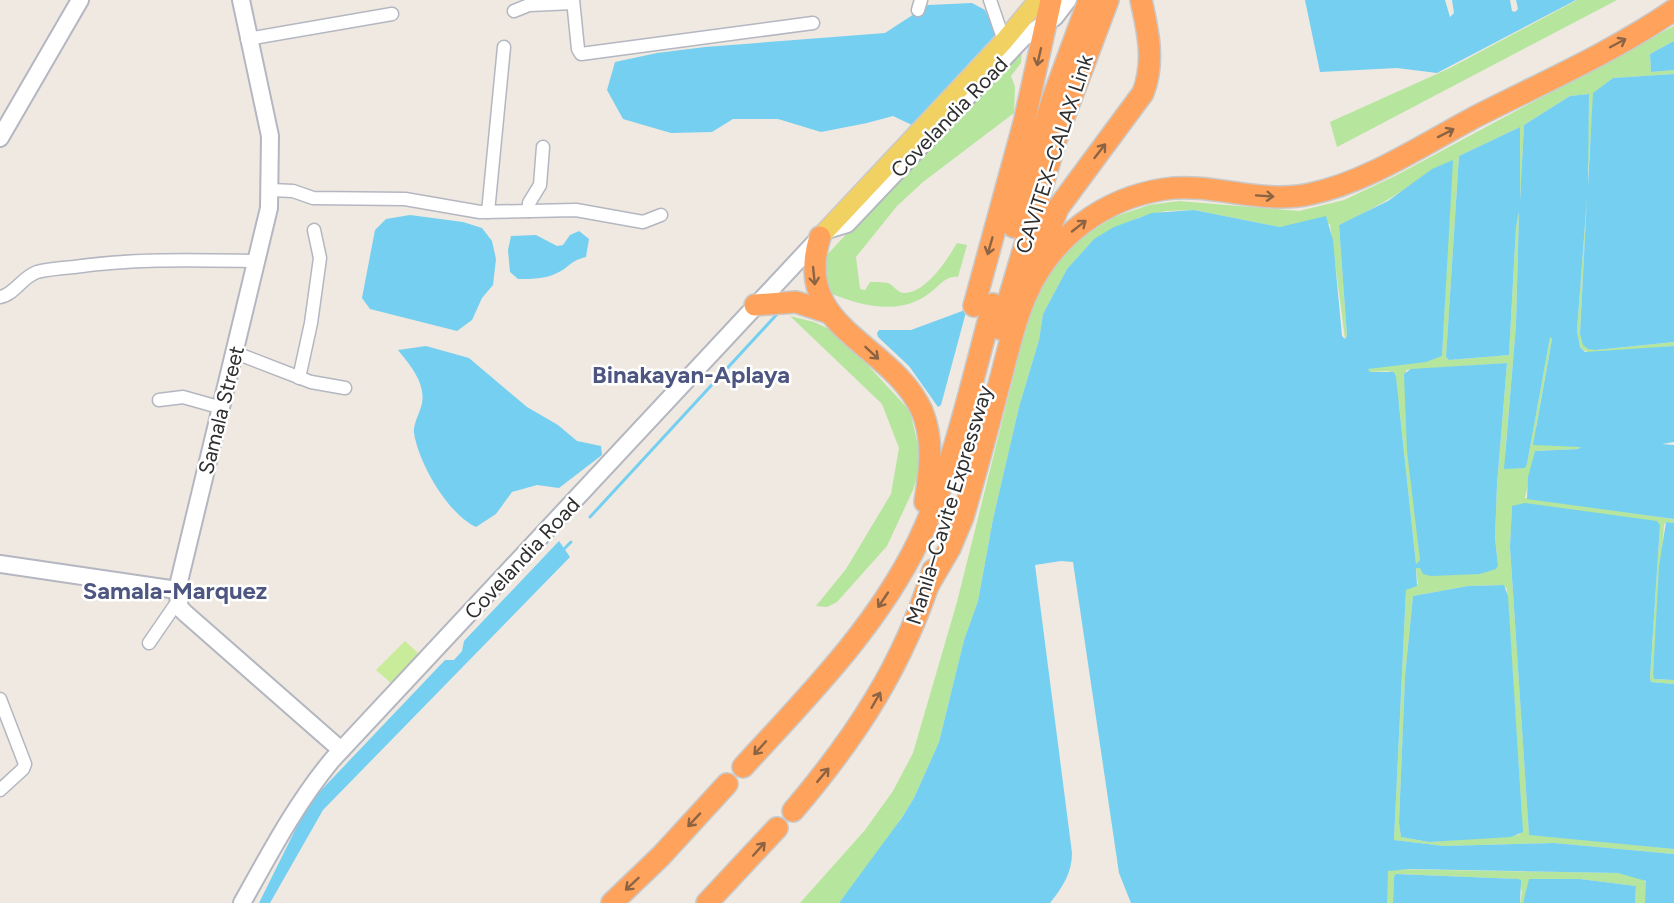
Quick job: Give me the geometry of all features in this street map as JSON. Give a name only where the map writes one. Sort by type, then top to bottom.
[{"type":"highway","points":[[991,307],[1024,123],[1051,0]]},
{"type":"highway","name":"CAVITEX–CALAX Link","points":[[991,307],[1027,181],[1069,52],[1089,0]]},
{"type":"highway","name":"CAVITEX–CALAX Link","points":[[991,307],[1108,0]]},
{"type":"highway","points":[[928,584],[950,548],[963,517],[1026,295],[1046,234],[1058,208],[1138,102],[1147,84],[1150,65],[1149,42],[1141,0]]},
{"type":"highway","points":[[1026,295],[1044,262],[1063,239],[1090,218],[1124,199],[1150,191],[1178,188],[1204,188],[1276,197],[1301,196],[1331,189],[1388,163],[1559,74],[1674,10]]},
{"type":"highway","points":[[823,233],[813,273],[817,291],[830,313],[901,381],[922,412],[930,450],[922,532]]},
{"type":"highway","points":[[754,305],[796,302],[830,313]]},
{"type":"highway","name":"Manila–Cavite Expressway","points":[[743,767],[855,639],[896,581],[922,532],[951,456],[991,307]]},
{"type":"highway","name":"Manila–Cavite Expressway","points":[[793,811],[837,759],[870,711],[907,638],[928,584],[991,307]]},
{"type":"highway","points":[[612,903],[657,860],[727,784]]},
{"type":"highway","points":[[707,903],[777,828]]},
{"type":"main road","points":[[0,138],[80,0]]},
{"type":"main road","name":"Samala Street","points":[[178,594],[236,353],[269,208],[271,190],[270,136],[247,39],[241,0]]},
{"type":"main road","name":"Covelandia Road","points":[[242,903],[289,818],[307,791],[341,750],[562,516],[754,305],[1004,41],[1038,0]]},
{"type":"main road","name":"Covelandia Road","points":[[823,233],[847,224],[1024,37],[1046,25],[1063,9],[1068,0]]},
{"type":"main road","points":[[0,564],[178,594],[180,608],[185,613],[341,750]]},
{"type":"street","points":[[990,0],[1004,41]]},
{"type":"street","points":[[514,11],[529,5],[573,2],[578,49],[581,54],[813,23]]},
{"type":"street","points":[[247,39],[392,14]]},
{"type":"street","points":[[488,212],[504,47]]},
{"type":"street","points":[[529,211],[529,203],[540,185],[543,147]]},
{"type":"street","points":[[271,190],[293,191],[313,198],[405,199],[488,212],[592,211],[643,222],[661,215]]},
{"type":"street","points":[[299,378],[311,323],[320,258],[314,230]]},
{"type":"street","points":[[0,297],[6,296],[22,280],[38,272],[92,264],[159,259],[257,261]]},
{"type":"street","points":[[236,353],[299,378],[345,388]]},
{"type":"street","points":[[159,400],[183,397],[222,408]]},
{"type":"street","points":[[149,643],[178,594]]},
{"type":"street","points":[[0,699],[25,764],[23,769],[0,790]]},
{"type":"green space","points":[[1577,0],[1617,0],[1337,147],[1330,122],[1450,68]]},
{"type":"green space","points":[[1674,26],[1674,41],[1650,54],[1651,72],[1674,70],[1674,74],[1613,78],[1594,93],[1587,185],[1589,94],[1570,96],[1524,125],[1520,202],[1520,127],[1459,156],[1446,357],[1449,360],[1509,355],[1516,227],[1519,212],[1516,325],[1505,455],[1527,464],[1550,336],[1552,339],[1536,427],[1581,447],[1535,451],[1525,498],[1674,519],[1674,523],[1666,522],[1664,525],[1653,675],[1654,679],[1674,680],[1674,684],[1651,682],[1650,678],[1660,525],[1512,506],[1510,547],[1529,834],[1674,849],[1674,854],[1554,843],[1444,846],[1394,840],[1406,590],[1418,584],[1416,568],[1498,565],[1495,538],[1497,485],[1507,363],[1406,370],[1406,414],[1420,560],[1416,564],[1399,404],[1389,371],[1370,372],[1367,369],[1442,356],[1452,161],[1339,225],[1347,336],[1345,339],[1330,224],[1310,222],[1280,227],[1194,210],[1166,211],[1140,217],[1094,239],[1067,269],[1043,314],[1039,340],[1019,407],[993,519],[978,601],[964,640],[939,742],[914,798],[890,836],[839,903],[800,903],[865,830],[893,791],[913,753],[957,602],[1027,322],[1041,288],[1059,261],[1082,237],[1114,217],[1149,205],[1179,201],[1299,211],[1344,200],[1395,176]],"holes":[[[1503,585],[1507,589],[1522,818],[1519,835],[1429,842],[1401,837],[1399,823],[1405,676],[1413,596],[1468,586]]]},
{"type":"green space","points":[[1022,45],[1021,63],[1011,76],[1015,87],[1014,113],[923,182],[897,206],[856,257],[860,289],[865,290],[870,282],[884,282],[904,293],[912,292],[928,282],[957,243],[967,245],[958,277],[949,278],[915,302],[889,307],[863,304],[824,291],[823,265],[826,256]]},
{"type":"green space","points":[[1587,197],[1580,334],[1596,350],[1674,342],[1674,346],[1594,353],[1585,351],[1581,347],[1577,331]]},
{"type":"green space","points":[[790,316],[814,322],[838,333],[910,411],[919,450],[918,474],[913,490],[887,546],[837,602],[827,607],[816,606],[846,569],[891,494],[899,448],[882,404]]},
{"type":"green space","points":[[405,641],[419,654],[391,683],[376,670]]},
{"type":"green space","points":[[1390,869],[1618,873],[1641,878],[1648,884],[1645,903],[1635,903],[1636,886],[1580,879],[1530,879],[1523,903],[1520,903],[1522,892],[1517,879],[1397,874],[1394,877],[1393,903],[1387,903],[1387,873]]},
{"type":"water","points":[[1305,0],[1445,0],[1450,17],[1454,13],[1452,0],[1510,0],[1512,11],[1515,12],[1518,9],[1516,0],[1576,0],[1437,73],[1397,68],[1320,72]]},
{"type":"water","points":[[972,3],[985,10],[996,34],[912,125],[893,116],[821,132],[778,119],[733,119],[712,132],[671,133],[623,119],[607,90],[615,62],[657,53],[705,47],[885,33],[928,5]]},
{"type":"water","points":[[1674,41],[1674,70],[1651,72],[1650,54]]},
{"type":"water","points":[[1674,74],[1674,342],[1596,350],[1588,349],[1583,345],[1580,334],[1587,197],[1577,331],[1580,347],[1585,352],[1674,346],[1674,442],[1662,444],[1674,445],[1674,519],[1527,499],[1528,477],[1535,451],[1581,447],[1533,445],[1552,339],[1550,337],[1527,464],[1525,468],[1504,469],[1516,325],[1519,212],[1516,227],[1509,355],[1449,360],[1446,357],[1459,156],[1520,127],[1520,201],[1524,125],[1570,96],[1589,94],[1588,185],[1593,93],[1613,78]]},
{"type":"water","points":[[1453,160],[1442,356],[1426,362],[1368,369],[1370,372],[1394,372],[1396,377],[1416,564],[1420,560],[1407,451],[1404,374],[1411,369],[1507,363],[1497,485],[1495,538],[1498,565],[1496,569],[1480,574],[1431,576],[1423,574],[1420,568],[1416,568],[1417,586],[1406,590],[1394,840],[1444,846],[1554,843],[1674,854],[1674,903],[1645,903],[1646,881],[1618,873],[1409,869],[1388,871],[1387,903],[1131,903],[1119,873],[1073,562],[1061,561],[1035,565],[1072,853],[1066,880],[1050,903],[839,903],[901,819],[914,798],[939,742],[964,640],[978,601],[993,519],[1019,407],[1039,340],[1043,314],[1067,269],[1094,239],[1114,227],[1152,213],[1194,210],[1280,227],[1326,216],[1333,240],[1342,336],[1345,339],[1347,336],[1339,225],[1388,201],[1432,169]]},
{"type":"water","points":[[410,215],[463,222],[482,228],[492,241],[496,259],[493,285],[482,298],[472,320],[457,331],[370,309],[362,298],[375,230],[386,219]]},
{"type":"water","points":[[579,231],[589,239],[586,257],[543,278],[518,279],[510,272],[508,250],[511,236],[536,235],[557,246],[563,245],[570,235]]},
{"type":"water","points":[[965,310],[941,405],[938,407],[909,366],[878,337],[877,333],[879,330],[911,330]]},
{"type":"water","points":[[426,346],[469,358],[527,407],[558,425],[577,441],[601,446],[602,455],[559,488],[537,485],[512,492],[496,514],[476,527],[445,500],[428,473],[417,445],[414,430],[423,399],[422,391],[417,376],[398,350]]},
{"type":"water","points":[[1525,503],[1657,521],[1660,525],[1650,678],[1651,682],[1674,684],[1674,849],[1529,835],[1510,547],[1512,506]]},
{"type":"water","points":[[1666,522],[1674,523],[1674,680],[1654,679],[1653,675],[1659,567]]},
{"type":"water","points":[[559,541],[570,557],[323,810],[270,903],[259,903],[308,804],[445,660],[454,660],[462,651],[464,641]]},
{"type":"water","points":[[1504,585],[1508,596],[1523,832],[1511,837],[1429,842],[1401,837],[1399,823],[1405,676],[1413,596],[1468,586]]},
{"type":"water","points":[[1396,874],[1518,879],[1521,880],[1520,903],[1393,903]]},
{"type":"water","points":[[1529,879],[1580,879],[1636,886],[1635,903],[1523,903]]},
{"type":"waterway","points":[[590,517],[779,312]]},
{"type":"waterway","points":[[562,551],[571,542]]},
{"type":"district","name":"Binakayan-Aplaya","points":[[691,374]]},
{"type":"district","name":"Samala-Marquez","points":[[175,590]]}]
